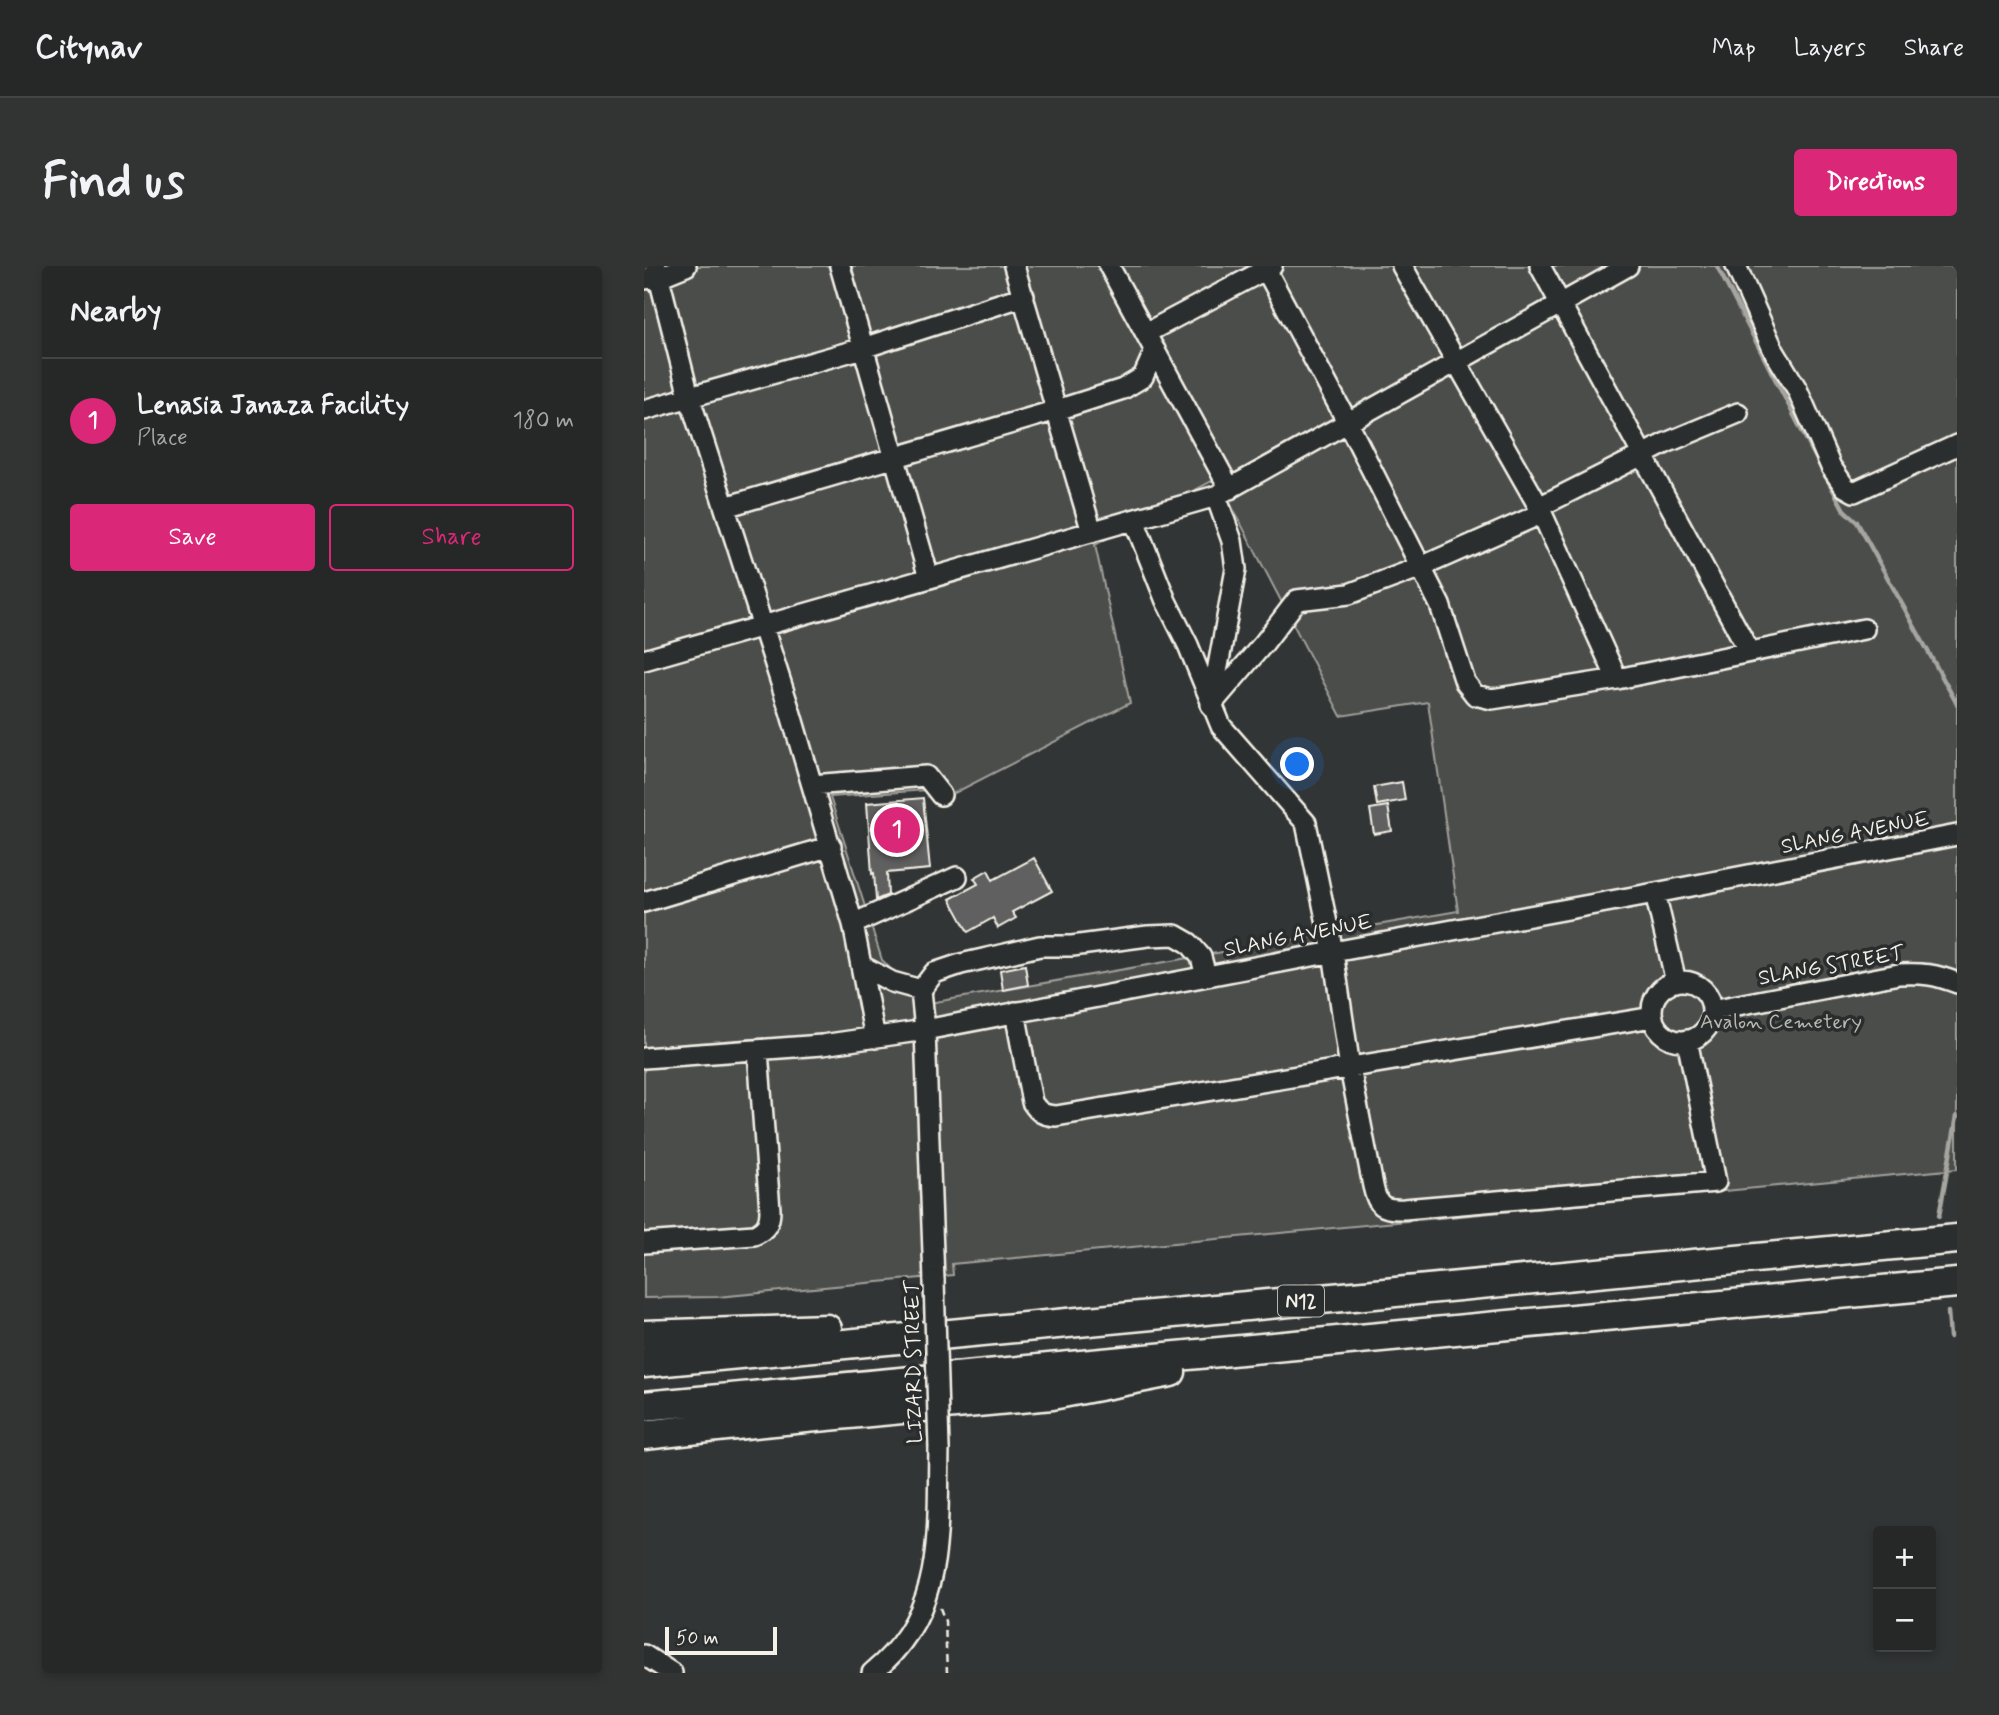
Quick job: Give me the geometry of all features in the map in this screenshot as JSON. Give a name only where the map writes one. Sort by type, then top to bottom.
[{"type":"highway","name":"N12","points":[[644,1363],[1957,1239]]},
{"type":"highway","name":"N12","points":[[644,1406],[1957,1283]]},
{"type":"highway","points":[[644,1335],[783,1329],[1037,1326]]},
{"type":"highway","points":[[644,1435],[1052,1395],[1332,1341]]},
{"type":"lane","points":[[686,266],[653,274],[831,846],[853,924],[875,1038]]},
{"type":"lane","points":[[840,266],[929,578]]},
{"type":"lane","points":[[1014,266],[1092,532]]},
{"type":"lane","points":[[1109,266],[1150,342],[1223,493],[1236,569],[1211,705]]},
{"type":"lane","points":[[1402,266],[1539,507],[1617,679]]},
{"type":"lane","points":[[1540,266],[1749,651]]},
{"type":"lane","points":[[644,660],[1223,493],[1628,266]]},
{"type":"lane","points":[[1736,266],[1774,351],[1797,389],[1831,467],[1845,487],[1854,492],[1957,445]]},
{"type":"lane","points":[[725,507],[1057,411],[1123,389],[1143,377],[1150,342],[1268,267],[1440,605],[1465,682],[1475,695],[1492,699],[1617,679],[1864,629]]},
{"type":"lane","points":[[644,410],[863,348],[1024,296]]},
{"type":"lane","points":[[1211,705],[1297,600],[1349,594],[1421,568],[1536,516],[1539,507],[1642,454],[1738,414]]},
{"type":"lane","points":[[1133,520],[1221,726],[1306,823],[1333,952],[1350,1068],[1376,1199],[1382,1206],[1392,1210],[1716,1182],[1687,1040]]},
{"type":"lane","points":[[812,785],[926,776],[941,795]]},
{"type":"lane","name":"SLANG AVENUE","points":[[644,1058],[822,1045],[925,1030],[1957,835]]},
{"type":"lane","points":[[644,902],[831,846]]},
{"type":"lane","points":[[853,924],[957,877]]},
{"type":"lane","points":[[1655,894],[1676,982]]},
{"type":"lane","points":[[862,966],[892,982],[921,990],[934,973],[1040,946],[1072,946],[1175,935],[1189,943],[1201,957],[1206,976]]},
{"type":"lane","name":"SLANG STREET","points":[[1712,1010],[1899,974],[1937,975],[1957,982]]},
{"type":"lane","points":[[1676,982],[1689,982],[1698,986],[1710,1000],[1712,1010],[1711,1020],[1706,1028],[1699,1035],[1687,1040],[1671,1038],[1662,1033],[1653,1017],[1653,1007],[1661,990],[1676,982]]},
{"type":"lane","name":"LIZARD STREET","points":[[872,1673],[890,1656],[920,1611],[930,1586],[936,1555],[939,1449],[925,1030],[921,990]]},
{"type":"lane","points":[[1015,1012],[1032,1102],[1038,1112],[1046,1115],[1069,1114],[1653,1017]]},
{"type":"lane","points":[[644,1243],[754,1235],[768,1224],[770,1210],[758,1051]]},
{"type":"lane","points":[[644,1656],[669,1673]]},
{"type":"lane","points":[[644,1663],[669,1673]]},
{"type":"path","points":[[930,1586],[945,1621],[947,1673]]},
{"type":"green space","name":"Avalon Cemetery","points":[[644,266],[1957,266],[1957,1169],[952,1264],[953,1275],[717,1297],[644,1298]],"holes":[[[1217,478],[1341,716],[1428,702],[1458,911],[924,1004],[882,960],[830,797],[927,790],[937,802],[1130,703],[1095,545]]]},
{"type":"building","points":[[1402,782],[1405,800],[1377,805],[1374,787]]},
{"type":"building","points":[[923,798],[930,869],[887,873],[888,895],[876,900],[867,803]]},
{"type":"building","points":[[1388,806],[1392,831],[1374,834],[1370,809]]},
{"type":"building","points":[[1034,858],[1052,891],[1012,912],[1016,918],[998,928],[993,918],[968,932],[950,899],[978,884],[974,878],[988,870],[993,880]]},
{"type":"building","points":[[1025,965],[1028,985],[1003,990],[1000,970]]},
{"type":"waterway","points":[[1717,266],[1819,464]]},
{"type":"waterway","points":[[1825,475],[1844,510],[1857,522],[1957,704]]},
{"type":"waterway","points":[[1939,1216],[1957,1116]]},
{"type":"waterway","points":[[1948,1312],[1950,1337]]},
{"type":"place","name":"Lenasia Janaza Facility","points":[[897,830]]}]
